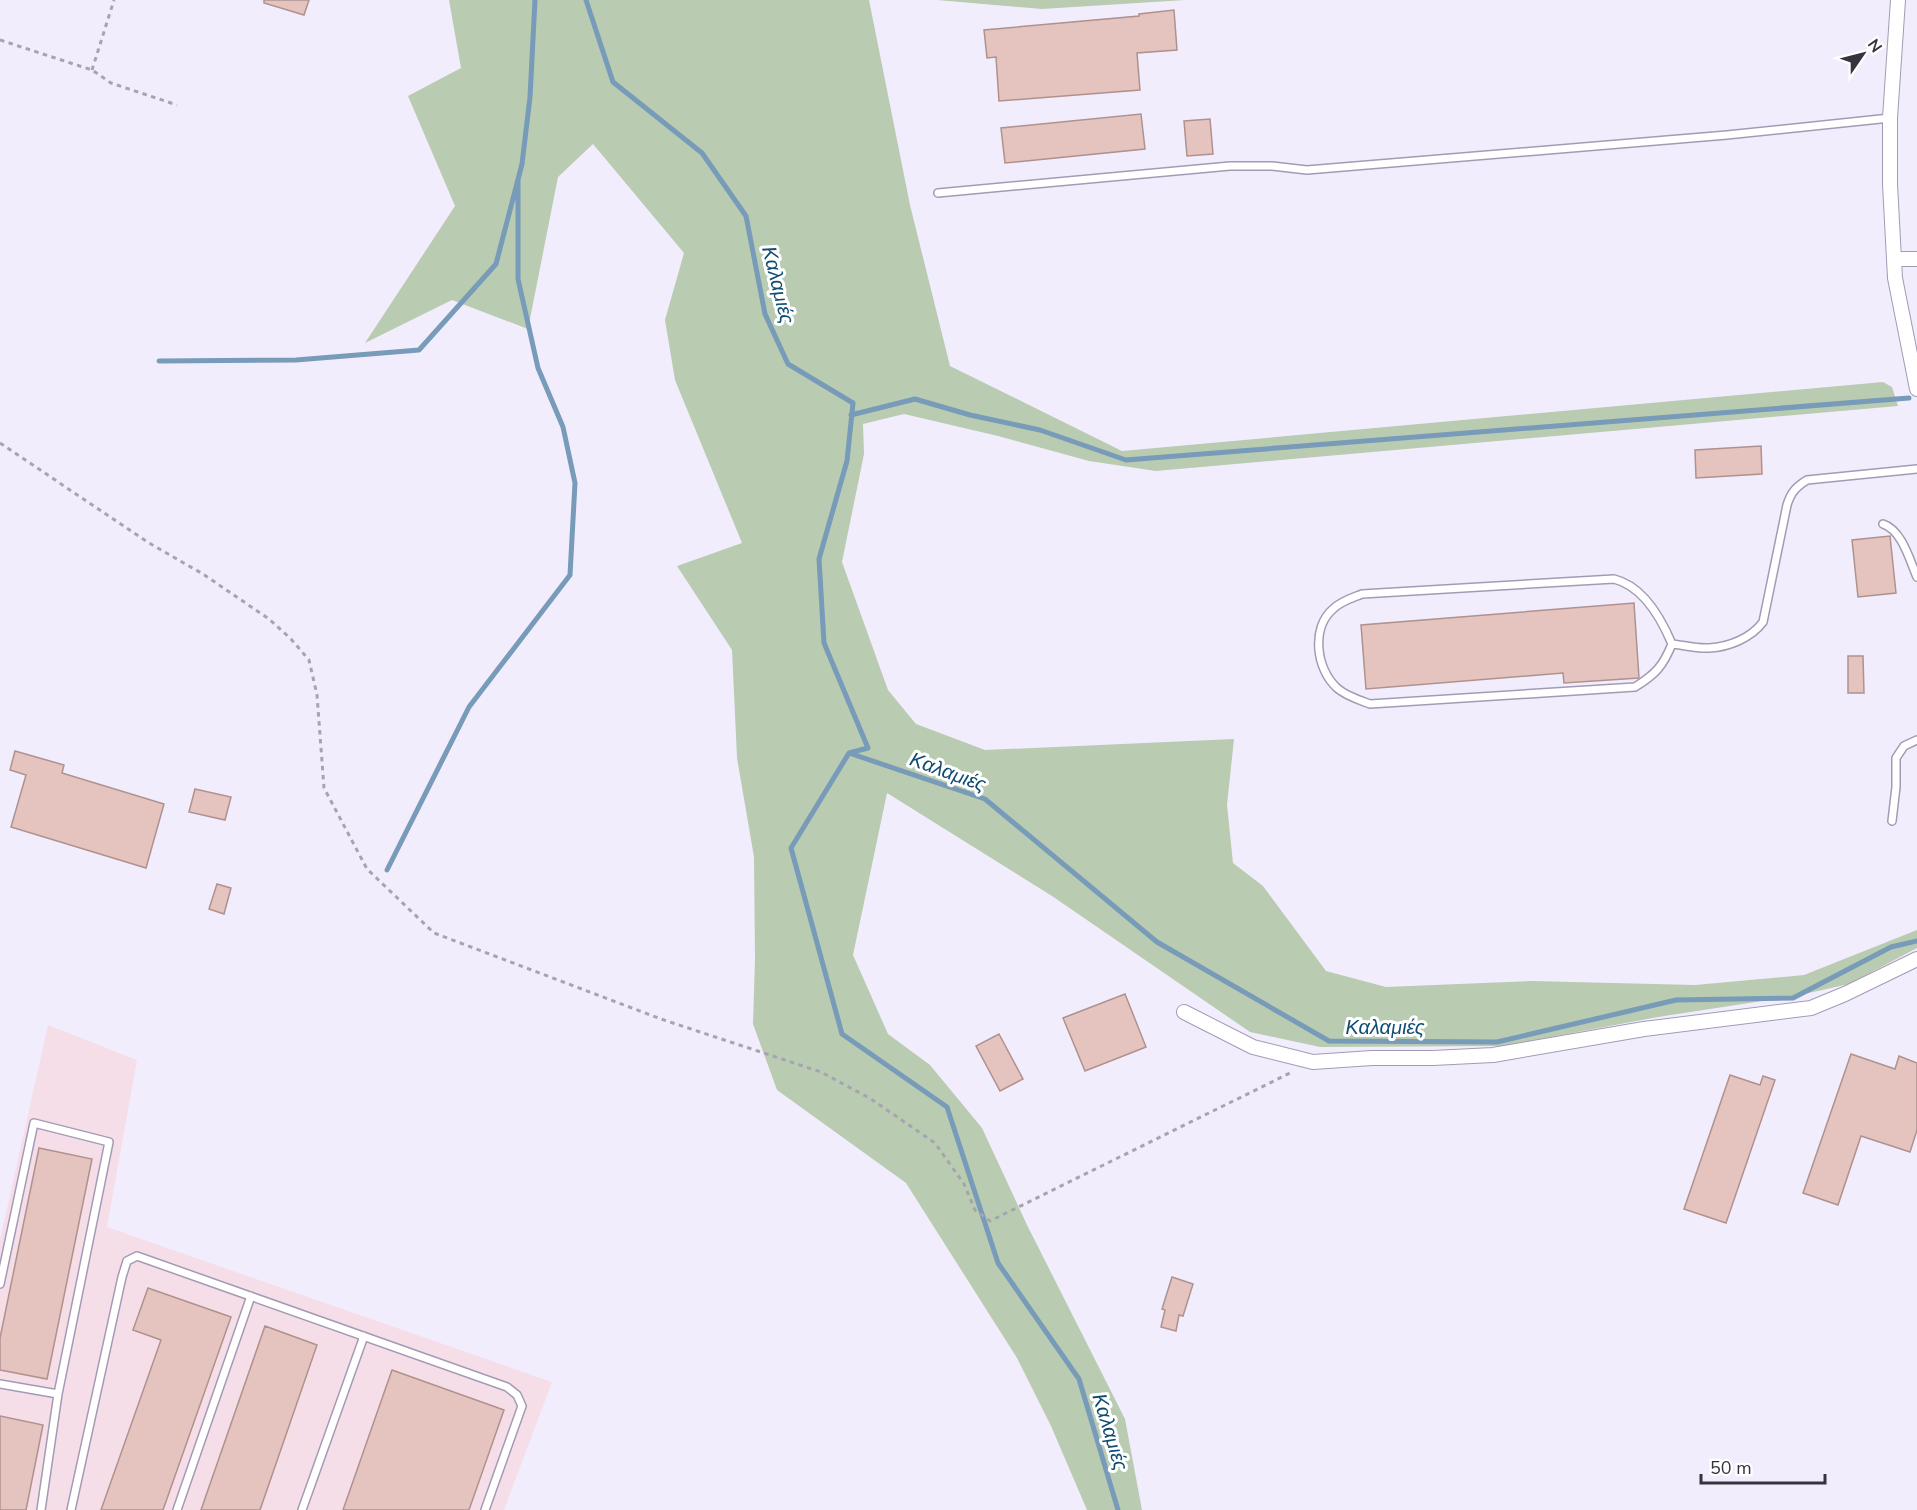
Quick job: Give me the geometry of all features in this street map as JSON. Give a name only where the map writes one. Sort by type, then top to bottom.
[{"type":"street","points":[[1898,0],[1890,118],[1890,184],[1895,278],[1917,389]]},
{"type":"street","points":[[1894,259],[1917,259]]},
{"type":"street","points":[[1184,1012],[1253,1047],[1313,1062],[1493,1055],[1644,1029],[1811,1008],[1917,959]]},
{"type":"lane","points":[[938,193],[1230,166],[1272,166],[1307,170],[1727,135],[1890,118]]},
{"type":"lane","points":[[1672,644],[1708,649],[1733,643],[1758,629],[1763,622],[1790,494],[1799,485],[1807,480],[1917,469]]},
{"type":"lane","points":[[1883,524],[1896,533],[1917,577]]},
{"type":"lane","points":[[1614,579],[1629,586],[1647,602],[1662,621],[1672,644],[1664,662],[1652,676],[1635,687],[1370,704],[1348,696],[1336,688],[1324,670],[1318,639],[1324,621],[1332,609],[1347,599],[1362,594],[1614,579]]},
{"type":"lane","points":[[1892,821],[1896,787],[1896,758],[1904,746],[1917,740]]},
{"type":"lane","points":[[0,1284],[34,1123],[109,1142],[58,1394],[41,1510]]},
{"type":"lane","points":[[70,1510],[122,1277],[127,1261],[137,1256],[507,1387],[517,1395],[522,1406],[485,1510]]},
{"type":"lane","points":[[177,1510],[251,1296]]},
{"type":"lane","points":[[302,1510],[364,1336]]},
{"type":"lane","points":[[0,1384],[58,1394]]},
{"type":"path","points":[[92,70],[114,0]]},
{"type":"path","points":[[0,40],[92,70],[111,83],[177,105]]},
{"type":"path","points":[[0,443],[149,543],[203,574],[268,619],[291,639],[309,660],[317,694],[324,788],[367,869],[434,933],[661,1019],[821,1072],[871,1099],[935,1143],[964,1184],[975,1210],[990,1221],[1313,1062]]},
{"type":"shaded area","points":[[48,1025],[137,1060],[107,1227],[552,1382],[504,1510],[0,1510],[0,1240]]},
{"type":"green space","points":[[449,0],[869,0],[910,205],[950,366],[1122,451],[1883,382],[1892,387],[1898,406],[1156,471],[1089,461],[998,436],[904,414],[863,424],[864,454],[842,562],[888,690],[916,724],[985,750],[1234,739],[1227,805],[1233,863],[1263,886],[1326,971],[1386,987],[1532,981],[1695,985],[1804,975],[1917,930],[1917,948],[1849,984],[1795,996],[1658,1017],[1502,1046],[1320,1047],[1250,1032],[1052,896],[887,793],[853,955],[888,1034],[930,1065],[982,1128],[1027,1225],[1125,1419],[1142,1510],[1087,1510],[1051,1426],[1017,1358],[906,1183],[777,1090],[753,1024],[754,857],[737,758],[732,650],[677,566],[742,543],[675,380],[665,320],[684,253],[593,144],[558,177],[528,329],[452,300],[365,343],[455,206],[408,96],[461,68]]},
{"type":"green space","points":[[937,0],[1185,0],[1042,9]]},
{"type":"building","points":[[264,0],[309,0],[304,15],[264,3]]},
{"type":"building","points":[[1174,10],[1177,50],[1137,53],[1140,90],[999,101],[996,57],[987,58],[984,30],[1139,16],[1139,14]]},
{"type":"building","points":[[1141,114],[1145,149],[1005,163],[1001,128]]},
{"type":"building","points":[[1210,119],[1213,154],[1187,156],[1184,121]]},
{"type":"building","points":[[1761,446],[1762,474],[1696,478],[1695,450]]},
{"type":"building","points":[[1890,536],[1896,593],[1858,597],[1852,540]]},
{"type":"building","points":[[1634,603],[1639,678],[1564,683],[1563,673],[1366,689],[1361,625]]},
{"type":"building","points":[[1848,656],[1863,656],[1864,693],[1848,693]]},
{"type":"building","points":[[15,751],[64,765],[62,773],[164,804],[146,868],[11,827],[26,775],[10,770]]},
{"type":"building","points":[[195,789],[231,797],[225,820],[189,812]]},
{"type":"building","points":[[217,884],[231,888],[224,914],[209,909]]},
{"type":"building","points":[[1125,994],[1146,1047],[1085,1071],[1063,1018]]},
{"type":"building","points":[[999,1034],[1023,1079],[1000,1091],[976,1046]]},
{"type":"building","points":[[1851,1054],[1895,1069],[1899,1056],[1917,1063],[1917,1130],[1910,1152],[1861,1136],[1838,1205],[1803,1193]]},
{"type":"building","points":[[1730,1075],[1760,1085],[1763,1076],[1775,1080],[1726,1223],[1684,1209]]},
{"type":"building","points":[[39,1148],[92,1159],[47,1379],[0,1370],[0,1338]]},
{"type":"building","points":[[1172,1277],[1193,1284],[1183,1316],[1179,1315],[1176,1331],[1161,1327],[1165,1310],[1162,1309]]},
{"type":"building","points":[[148,1288],[231,1317],[163,1510],[101,1510],[161,1340],[133,1330]]},
{"type":"building","points":[[265,1326],[317,1345],[260,1510],[201,1510]]},
{"type":"building","points":[[392,1370],[504,1410],[469,1510],[343,1510]]},
{"type":"building","points":[[0,1416],[43,1425],[26,1510],[0,1510]]},
{"type":"waterway","points":[[159,361],[296,360],[419,350],[496,264],[522,164],[530,97],[535,0]]},
{"type":"waterway","name":"Καλαμιές","points":[[586,0],[613,82],[702,153],[746,216],[765,314],[788,364],[853,403],[847,461],[819,559],[824,643],[868,748],[849,753],[791,848],[842,1034],[947,1107],[998,1263],[1079,1379],[1118,1510]]},
{"type":"waterway","points":[[387,870],[469,707],[570,575],[575,483],[563,427],[538,368],[518,279],[518,179]]},
{"type":"waterway","points":[[851,415],[915,399],[970,415],[1040,430],[1126,460],[1909,398]]},
{"type":"waterway","name":"Καλαμιές","points":[[849,753],[985,799],[1157,942],[1329,1041],[1497,1042],[1676,1000],[1793,998],[1891,947],[1917,941]]}]
